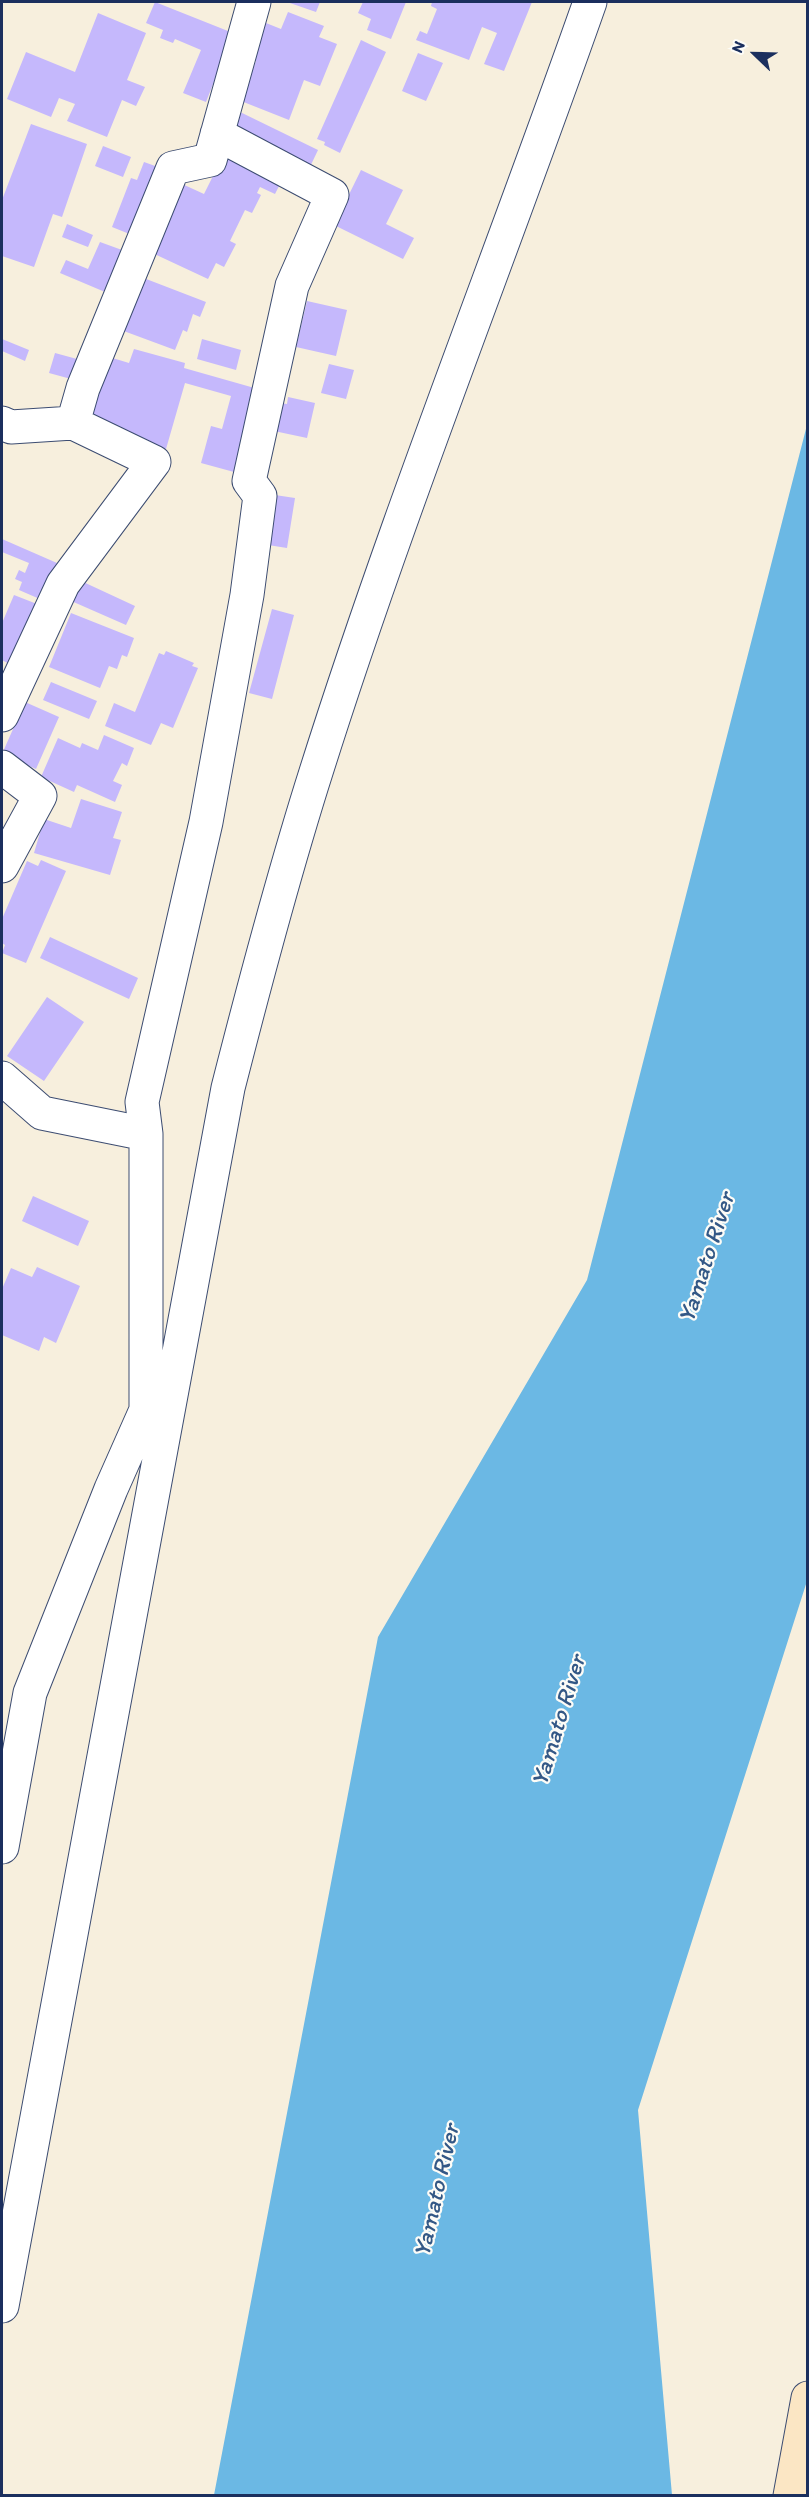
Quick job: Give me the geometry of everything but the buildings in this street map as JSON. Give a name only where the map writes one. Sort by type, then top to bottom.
[{"type":"street","points":[[73,423],[96,356],[173,168],[210,160],[254,2]]},
{"type":"street","points":[[2,2306],[157,1412],[228,1088],[264,945],[316,771],[432,434],[527,181],[590,2]]},
{"type":"street","points":[[2,1847],[30,1693],[111,1489],[157,1412],[146,1134],[142,1102],[206,822],[247,595],[260,496],[249,482],[292,286],[332,195],[217,134]]},
{"type":"street","points":[[2,423],[11,427],[73,423],[154,462],[63,584],[2,715]]},
{"type":"street","points":[[2,767],[40,796],[2,866]]},
{"type":"street","points":[[2,1078],[42,1113],[146,1134]]},
{"type":"street","points":[[790,2496],[807,2398]]},
{"type":"water","name":"Yamato River","points":[[807,425],[807,1581],[638,2110],[672,2495],[214,2495],[378,1637],[587,1280]]}]
